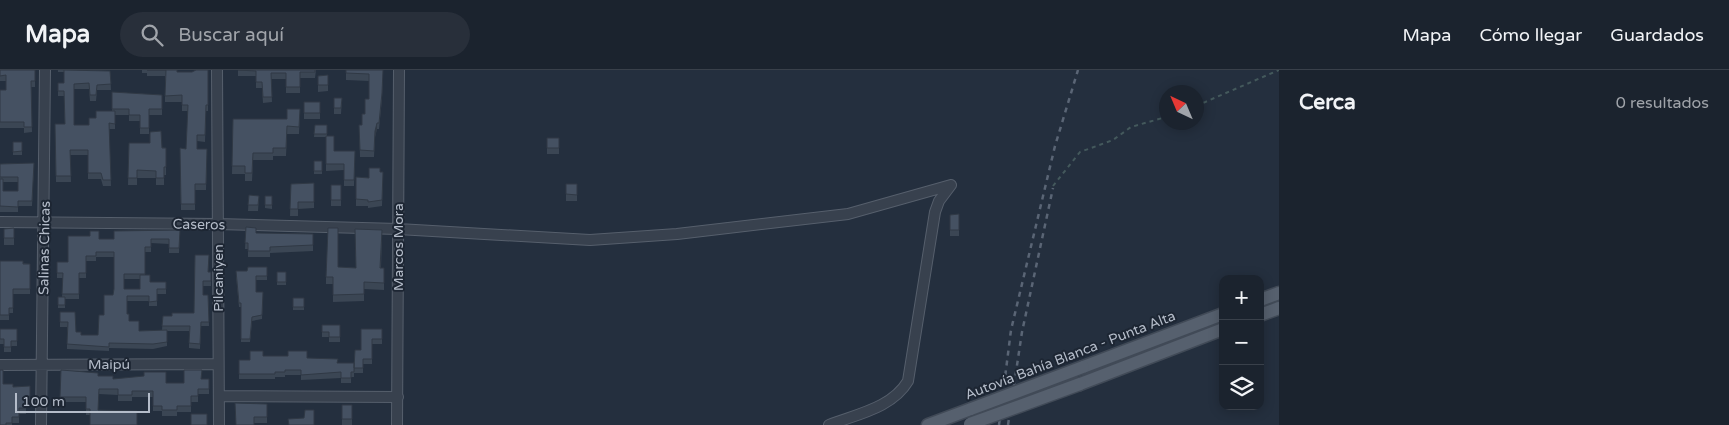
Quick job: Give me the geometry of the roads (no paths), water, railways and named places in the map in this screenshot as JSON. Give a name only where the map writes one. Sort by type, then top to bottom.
[{"type":"main road","points":[[1264,299],[1279,293]]},
{"type":"main road","points":[[1264,314],[1279,308]]},
{"type":"main road","name":"Autovía Bahía Blanca - Punta Alta","points":[[928,425],[1219,316]]},
{"type":"main road","points":[[969,425],[1219,331]]},
{"type":"street","name":"Salinas Chicas","points":[[41,425],[45,70]]},
{"type":"street","name":"Pilcaniyen","points":[[217,70],[219,425]]},
{"type":"street","name":"Marcos Mora","points":[[398,425],[399,70]]},
{"type":"street","name":"Caseros","points":[[0,222],[217,224],[398,230],[590,240],[677,234],[848,214],[951,185],[935,212],[908,381],[903,390],[890,402],[830,425]]},
{"type":"street","name":"Maipú","points":[[0,365],[218,364]]},
{"type":"street","points":[[220,396],[398,397]]},
{"type":"railway","points":[[999,425],[1011,330],[1055,146],[1078,70]]},
{"type":"railway","points":[[1008,425],[1022,332],[1053,188]]}]
